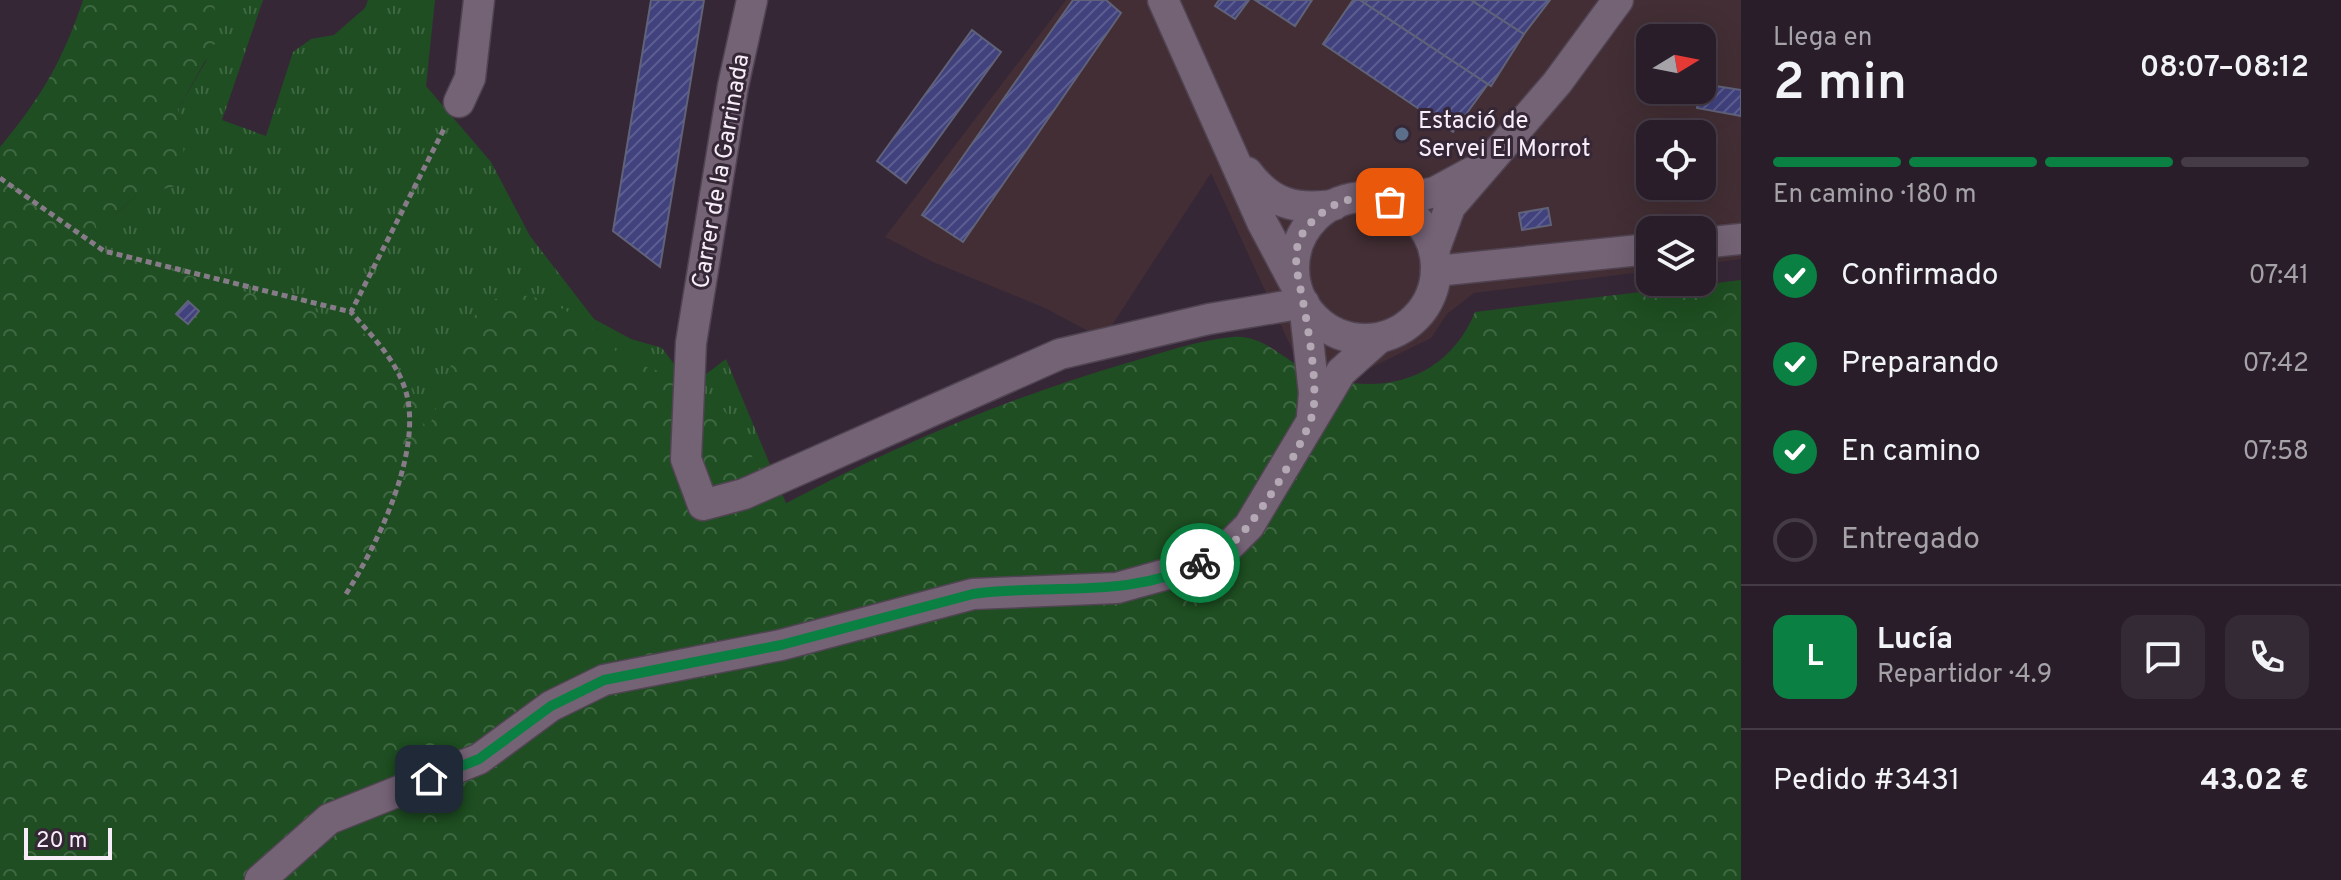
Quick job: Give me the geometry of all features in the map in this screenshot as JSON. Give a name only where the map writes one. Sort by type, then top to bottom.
[{"type":"street","points":[[459,102],[470,78],[479,0]]},
{"type":"street","name":"Carrer de la Garrinada","points":[[752,0],[727,116],[691,343],[686,459],[703,505],[744,494],[1060,354],[1300,296]]},
{"type":"street","points":[[1163,0],[1262,222],[1300,296],[1335,333],[1349,338],[1378,339]]},
{"type":"street","points":[[260,880],[309,833],[329,819],[479,759],[551,706],[604,680],[781,645],[973,594],[1002,590],[1083,591],[1117,588],[1196,566],[1226,549],[1249,526],[1277,483],[1312,415],[1352,359],[1378,339],[1404,327],[1425,308],[1433,290],[1435,261],[1450,207],[1557,83],[1618,0]]},
{"type":"street","points":[[1236,158],[1257,186],[1284,205],[1308,208],[1362,198],[1390,202],[1435,192],[1493,157]]},
{"type":"street","points":[[1390,202],[1418,221],[1435,261]]},
{"type":"street","points":[[1312,415],[1314,393],[1300,296],[1297,249],[1305,231],[1334,205]]},
{"type":"street","points":[[1716,242],[1741,239]]},
{"type":"street","points":[[1435,261],[1636,250]]},
{"type":"path","points":[[351,312],[459,102]]},
{"type":"path","points":[[0,178],[104,251],[351,312],[395,366],[407,394],[410,434],[395,492],[377,539],[346,594]]},
{"type":"shaded area","points":[[1066,0],[1741,0],[1741,259],[1716,262],[1716,216],[1636,216],[1636,273],[1474,293],[1447,314],[1431,338],[1350,378],[1296,358],[1211,173],[1103,339],[1045,308],[933,262],[885,237]]},
{"type":"green space","points":[[83,0],[214,0],[217,40],[178,109],[185,162],[175,186],[136,196],[115,215],[94,219],[103,251],[355,323],[411,388],[427,432],[460,343],[478,311],[503,296],[518,295],[547,301],[587,324],[621,356],[689,383],[712,399],[740,434],[775,509],[860,466],[991,409],[1081,377],[1193,344],[1244,337],[1263,344],[1309,371],[1358,384],[1382,383],[1406,379],[1446,355],[1462,336],[1475,312],[1636,293],[1636,296],[1716,296],[1716,283],[1741,280],[1741,880],[0,880],[0,147],[49,78]]},
{"type":"green space","points":[[214,0],[263,0],[222,120],[266,136],[293,52],[311,39],[334,35],[365,8],[368,0],[435,0],[426,86],[491,162],[530,236],[594,319],[631,339],[662,348],[683,376],[702,377],[726,359],[826,599],[133,880],[0,867],[0,172],[115,215],[136,196],[181,135],[178,109],[206,61]]},
{"type":"building","points":[[651,0],[704,0],[660,267],[613,231]]},
{"type":"building","points":[[1073,0],[1106,0],[1121,13],[963,242],[922,215]]},
{"type":"building","points":[[1219,0],[1249,0],[1235,19],[1215,6]]},
{"type":"building","points":[[1255,0],[1312,0],[1295,26]]},
{"type":"building","points":[[1353,0],[1360,0],[1488,84],[1453,132],[1323,44]]},
{"type":"building","points":[[1360,0],[1471,0],[1524,34],[1491,86]]},
{"type":"building","points":[[1471,0],[1550,0],[1524,34]]},
{"type":"building","points":[[972,30],[1001,52],[906,183],[877,161]]},
{"type":"building","points":[[1716,86],[1741,90],[1741,116],[1697,108],[1698,104],[1716,104]]},
{"type":"building","points":[[1548,208],[1551,225],[1522,230],[1519,213]]},
{"type":"building","points":[[188,301],[199,311],[188,324],[176,314]]},
{"type":"way so far","points":[[1200,563],[1226,549],[1249,526],[1277,483],[1312,415],[1314,393],[1304,303],[1297,288],[1295,268],[1297,249],[1305,231],[1318,216],[1347,200],[1376,198],[1390,202]]},
{"type":"place","name":"Estació de Servei El Morrot","points":[[1402,134]]},
{"type":"route","points":[[429,779],[479,759],[551,706],[583,689],[626,673],[781,645],[973,594],[1002,590],[1083,591],[1117,588],[1200,563]]}]
